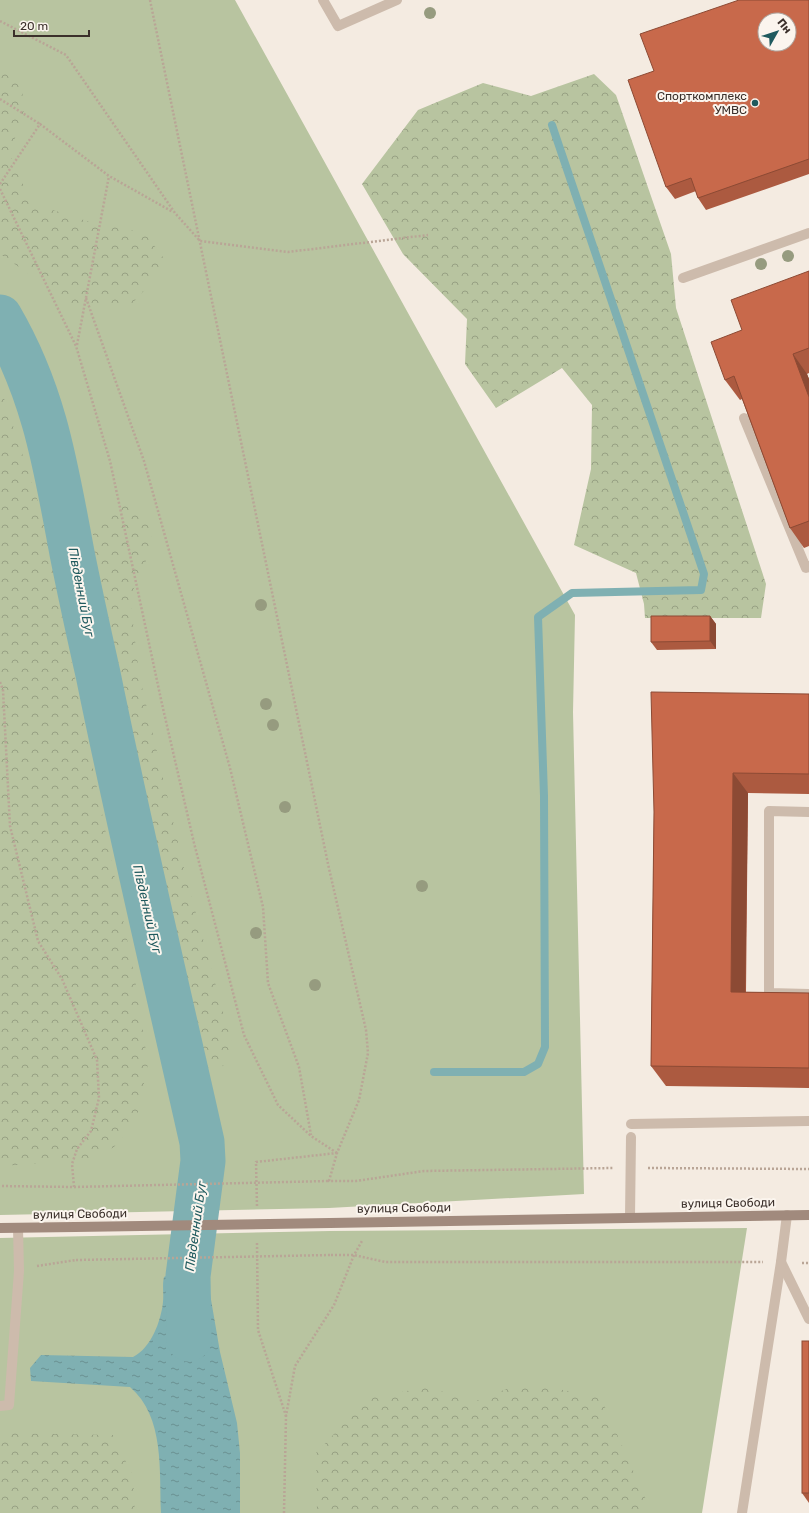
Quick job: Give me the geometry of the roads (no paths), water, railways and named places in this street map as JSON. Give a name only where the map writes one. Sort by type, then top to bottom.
[{"type":"main road","name":"вулиця Свободи","points":[[0,1228],[809,1215]]},
{"type":"lane","points":[[323,0],[338,26],[397,0]]},
{"type":"lane","points":[[683,278],[809,233]]},
{"type":"lane","points":[[744,418],[806,568],[809,566]]},
{"type":"lane","points":[[809,812],[769,811],[769,993],[809,994]]},
{"type":"lane","points":[[631,1124],[809,1121]]},
{"type":"lane","points":[[630,1217],[631,1137]]},
{"type":"lane","points":[[742,1513],[787,1215]]},
{"type":"lane","points":[[0,1406],[9,1405],[19,1271],[18,1228]]},
{"type":"lane","points":[[781,1262],[809,1318]]},
{"type":"water","points":[[168,1275],[202,1275],[208,1282],[220,1352],[237,1423],[240,1453],[240,1513],[161,1513],[160,1463],[155,1429],[149,1413],[141,1399],[130,1387],[31,1381],[30,1368],[41,1355],[133,1357],[139,1353],[150,1341],[160,1317],[163,1302],[164,1277]]},
{"type":"waterway","points":[[434,1072],[524,1072],[538,1064],[545,1047],[544,796],[538,617],[572,593],[701,590],[704,574],[552,125]]},
{"type":"waterway","name":"Південний Буг","points":[[0,317],[28,374],[47,432],[123,791],[202,1142],[203,1161],[188,1276],[189,1339]]},
{"type":"place","name":"Спорткомплекс УМВС","points":[[755,103]]}]
